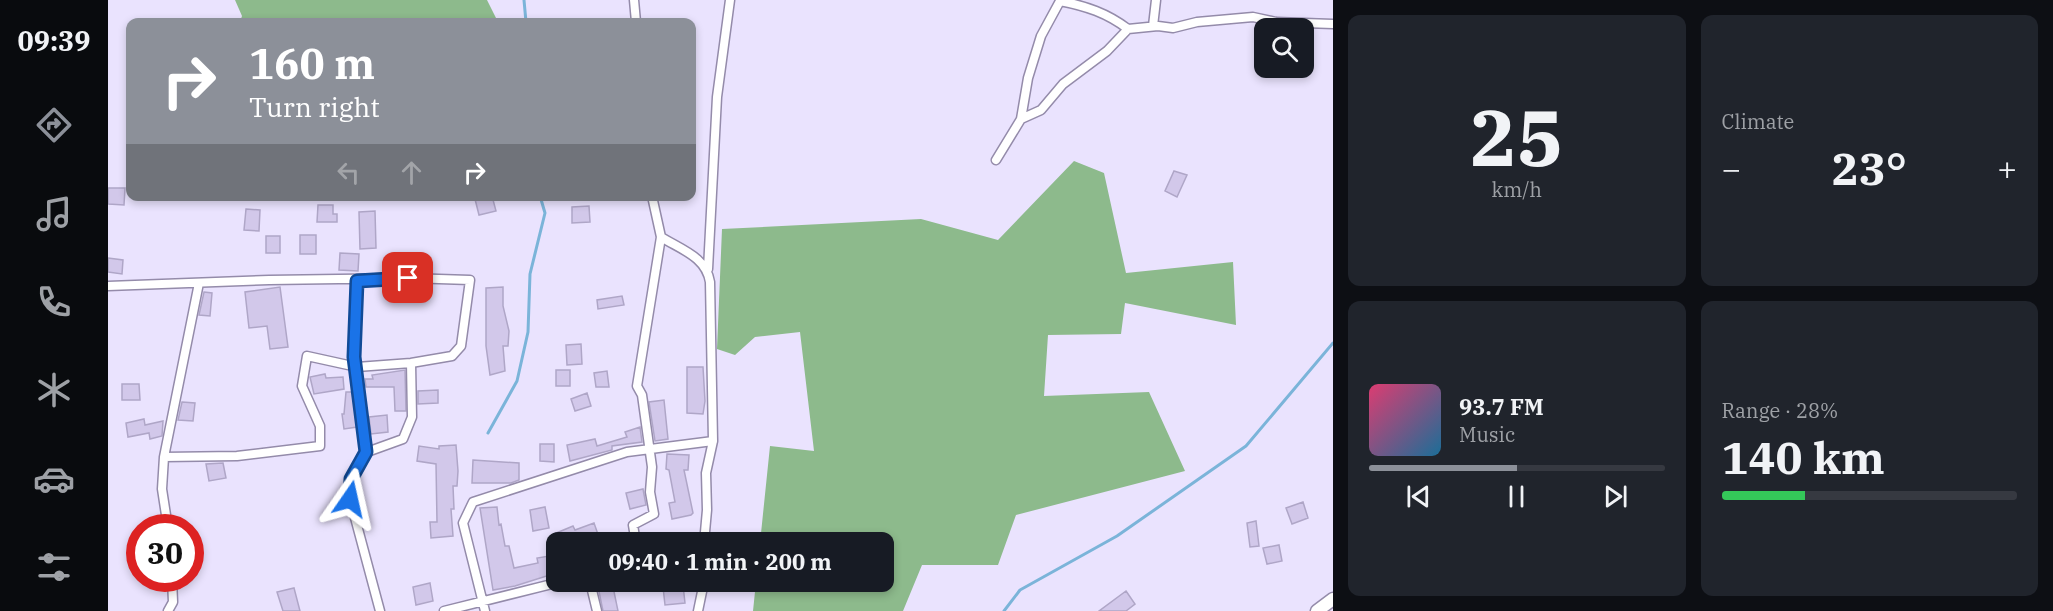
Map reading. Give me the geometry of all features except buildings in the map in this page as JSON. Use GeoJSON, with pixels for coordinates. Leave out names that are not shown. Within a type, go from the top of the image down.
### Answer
{"type":"FeatureCollection","features":[{"type":"Feature","properties":{"kind":"main road"},"geometry":{"type":"LineString","coordinates":[[1317,611],[1333,599]]}},
{"type":"Feature","properties":{"kind":"street"},"geometry":{"type":"LineString","coordinates":[[634,0],[636,18]]}},
{"type":"Feature","properties":{"kind":"street"},"geometry":{"type":"LineString","coordinates":[[705,532],[706,474],[713,441],[708,270],[717,97],[730,0]]}},
{"type":"Feature","properties":{"kind":"street"},"geometry":{"type":"LineString","coordinates":[[1153,26],[1156,0]]}},
{"type":"Feature","properties":{"kind":"street"},"geometry":{"type":"LineString","coordinates":[[996,160],[1021,119],[1028,78],[1041,36],[1060,1],[1089,7],[1112,16],[1128,29]]}},
{"type":"Feature","properties":{"kind":"street"},"geometry":{"type":"LineString","coordinates":[[1021,119],[1041,110],[1063,84],[1107,51],[1128,29],[1153,26],[1173,28],[1197,22],[1253,17],[1276,22],[1333,24]]}},
{"type":"Feature","properties":{"kind":"street"},"geometry":{"type":"LineString","coordinates":[[634,532],[633,525],[654,514],[650,492],[652,467],[642,395],[637,386],[661,237],[653,201]]}},
{"type":"Feature","properties":{"kind":"street"},"geometry":{"type":"LineString","coordinates":[[661,237],[703,262],[708,270]]}},
{"type":"Feature","properties":{"kind":"street"},"geometry":{"type":"LineString","coordinates":[[108,286],[408,278],[470,280],[461,346],[452,356],[411,363],[357,367],[307,356],[302,386],[320,426],[321,446],[237,456],[164,458]]}},
{"type":"Feature","properties":{"kind":"street"},"geometry":{"type":"LineString","coordinates":[[357,281],[354,357],[366,452],[351,479],[350,499],[380,611]]}},
{"type":"Feature","properties":{"kind":"street"},"geometry":{"type":"LineString","coordinates":[[166,514],[162,489],[164,458],[200,283]]}},
{"type":"Feature","properties":{"kind":"street"},"geometry":{"type":"LineString","coordinates":[[366,452],[403,439],[412,417],[411,363]]}},
{"type":"Feature","properties":{"kind":"street"},"geometry":{"type":"LineString","coordinates":[[485,611],[463,524],[473,502],[627,453],[713,441]]}},
{"type":"Feature","properties":{"kind":"street"},"geometry":{"type":"LineString","coordinates":[[444,611],[546,585]]}},
{"type":"Feature","properties":{"kind":"street"},"geometry":{"type":"LineString","coordinates":[[168,611],[173,602],[173,592]]}},
{"type":"Feature","properties":{"kind":"street"},"geometry":{"type":"LineString","coordinates":[[592,592],[597,611]]}},
{"type":"Feature","properties":{"kind":"street"},"geometry":{"type":"LineString","coordinates":[[698,611],[702,592]]}},
{"type":"Feature","properties":{"kind":"green space"},"geometry":{"type":"Polygon","coordinates":[[[235,0],[487,0],[496,18],[241,18],[235,0]]]}},
{"type":"Feature","properties":{"kind":"green space"},"geometry":{"type":"Polygon","coordinates":[[[1074,161],[1104,173],[1126,273],[1233,262],[1236,325],[1125,303],[1121,334],[1048,335],[1044,396],[1149,392],[1185,471],[1016,515],[998,565],[922,565],[903,611],[753,611],[755,592],[894,592],[894,532],[761,532],[770,446],[814,451],[800,332],[755,337],[735,355],[717,349],[722,229],[921,219],[998,240],[1074,161]]]}},
{"type":"Feature","properties":{"kind":"waterway"},"geometry":{"type":"LineString","coordinates":[[524,0],[526,18]]}},
{"type":"Feature","properties":{"kind":"waterway"},"geometry":{"type":"LineString","coordinates":[[488,433],[517,381],[528,332],[530,274],[545,213],[541,201]]}},
{"type":"Feature","properties":{"kind":"waterway"},"geometry":{"type":"LineString","coordinates":[[1004,611],[1020,590],[1117,536],[1246,446],[1333,343]]}},
{"type":"Feature","properties":{"kind":"route"},"geometry":{"type":"LineString","coordinates":[[350,499],[351,479],[366,452],[354,357],[357,281],[408,278]]}}]}
